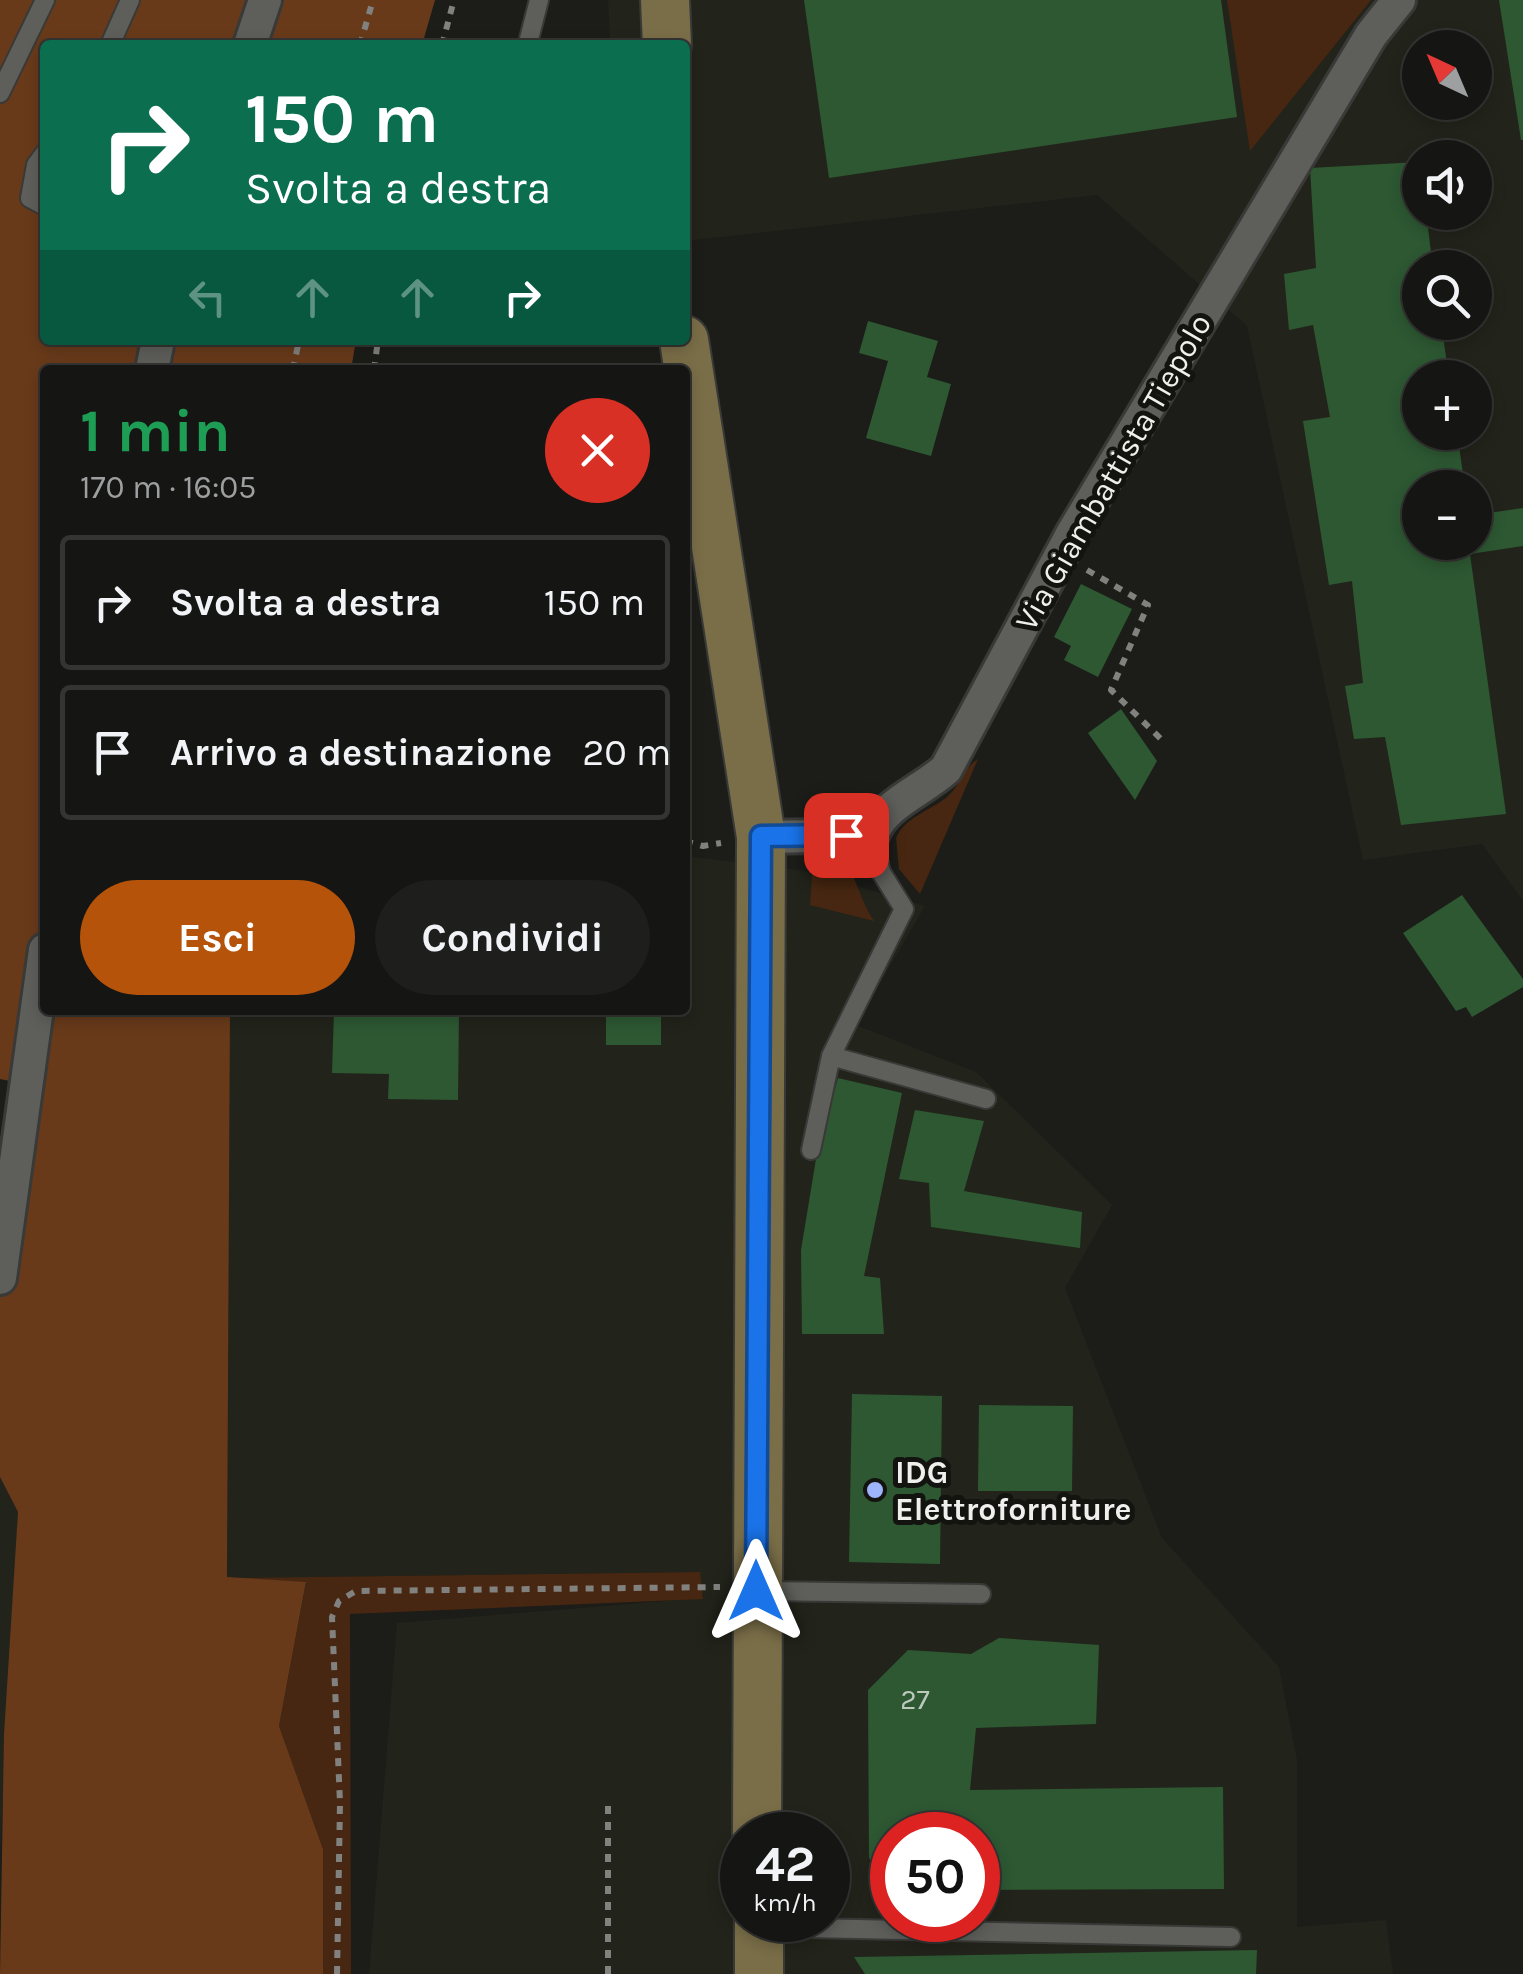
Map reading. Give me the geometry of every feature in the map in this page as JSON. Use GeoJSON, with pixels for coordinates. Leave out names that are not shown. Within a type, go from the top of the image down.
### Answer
{"type":"FeatureCollection","features":[{"type":"Feature","properties":{"kind":"main road"},"geometry":{"type":"LineString","coordinates":[[665,0],[667,40]]}},
{"type":"Feature","properties":{"kind":"main road"},"geometry":{"type":"LineString","coordinates":[[690,379],[761,836],[757,1812]]}},
{"type":"Feature","properties":{"kind":"main road"},"geometry":{"type":"LineString","coordinates":[[759,1942],[759,1974]]}},
{"type":"Feature","properties":{"kind":"street"},"geometry":{"type":"LineString","coordinates":[[252,40],[265,0]]}},
{"type":"Feature","properties":{"kind":"street","name":"Via Giambattista Tiepolo"},"geometry":{"type":"LineString","coordinates":[[872,835],[882,815],[946,769],[1060,555],[1311,132],[1371,35],[1399,0]]}},
{"type":"Feature","properties":{"kind":"street"},"geometry":{"type":"LineString","coordinates":[[761,836],[872,835]]}},
{"type":"Feature","properties":{"kind":"street"},"geometry":{"type":"LineString","coordinates":[[0,1278],[40,986]]}},
{"type":"Feature","properties":{"kind":"lane"},"geometry":{"type":"LineString","coordinates":[[0,93],[45,0]]}},
{"type":"Feature","properties":{"kind":"lane"},"geometry":{"type":"LineString","coordinates":[[112,40],[130,0]]}},
{"type":"Feature","properties":{"kind":"lane"},"geometry":{"type":"LineString","coordinates":[[528,39],[539,0]]}},
{"type":"Feature","properties":{"kind":"lane"},"geometry":{"type":"LineString","coordinates":[[40,160],[30,198],[40,203]]}},
{"type":"Feature","properties":{"kind":"lane"},"geometry":{"type":"LineString","coordinates":[[811,1150],[832,1056],[904,909],[881,872],[872,835]]}},
{"type":"Feature","properties":{"kind":"lane"},"geometry":{"type":"LineString","coordinates":[[832,1056],[986,1099]]}},
{"type":"Feature","properties":{"kind":"lane"},"geometry":{"type":"LineString","coordinates":[[756,1591],[981,1594]]}},
{"type":"Feature","properties":{"kind":"lane"},"geometry":{"type":"LineString","coordinates":[[850,1927],[1230,1937]]}},
{"type":"Feature","properties":{"kind":"path"},"geometry":{"type":"LineString","coordinates":[[361,40],[372,0]]}},
{"type":"Feature","properties":{"kind":"path"},"geometry":{"type":"LineString","coordinates":[[443,40],[454,0]]}},
{"type":"Feature","properties":{"kind":"path"},"geometry":{"type":"LineString","coordinates":[[1060,555],[1148,605],[1111,690],[1164,742]]}},
{"type":"Feature","properties":{"kind":"path"},"geometry":{"type":"LineString","coordinates":[[337,1974],[340,1803],[332,1617],[339,1601],[356,1592],[375,1591],[698,1585],[756,1591]]}},
{"type":"Feature","properties":{"kind":"path"},"geometry":{"type":"LineString","coordinates":[[608,1804],[608,1974]]}},
{"type":"Feature","properties":{"kind":"shaded area"},"geometry":{"type":"Polygon","coordinates":[[[0,0],[435,0],[423,40],[40,40],[40,345],[355,345],[352,365],[40,365],[40,1015],[230,1015],[227,1577],[306,1582],[279,1726],[323,1849],[323,1974],[0,1974],[4,1735],[18,1512],[0,1477],[0,1142],[10,1081],[0,1079],[0,0]]]}},
{"type":"Feature","properties":{"kind":"shaded area"},"geometry":{"type":"Polygon","coordinates":[[[608,0],[1523,0],[1523,901],[1482,844],[1363,860],[1247,326],[1097,195],[690,240],[690,40],[610,40],[608,0]]]}},
{"type":"Feature","properties":{"kind":"shaded area"},"geometry":{"type":"Polygon","coordinates":[[[1227,0],[1371,0],[1250,151],[1227,0]]]}},
{"type":"Feature","properties":{"kind":"shaded area"},"geometry":{"type":"Polygon","coordinates":[[[978,759],[920,894],[899,869],[896,838],[912,819],[947,797],[978,759]]]}},
{"type":"Feature","properties":{"kind":"shaded area"},"geometry":{"type":"Polygon","coordinates":[[[814,850],[837,851],[874,921],[810,905],[814,850]]]}},
{"type":"Feature","properties":{"kind":"shaded area"},"geometry":{"type":"Polygon","coordinates":[[[690,857],[800,870],[925,906],[856,1025],[976,1072],[1112,1205],[1065,1288],[1162,1538],[1279,1667],[1297,1760],[1297,1927],[1386,1920],[1393,1974],[369,1974],[397,1623],[703,1598],[699,1572],[227,1578],[230,1015],[690,1015],[690,857]]]}},
{"type":"Feature","properties":{"kind":"shaded area"},"geometry":{"type":"Polygon","coordinates":[[[0,1477],[18,1512],[0,1857],[0,1477]]]}},
{"type":"Feature","properties":{"kind":"shaded area"},"geometry":{"type":"Polygon","coordinates":[[[700,1572],[703,1599],[350,1614],[351,1974],[323,1974],[323,1849],[279,1726],[306,1583],[227,1578],[700,1572]]]}},
{"type":"Feature","properties":{"kind":"building"},"geometry":{"type":"Polygon","coordinates":[[[804,0],[1221,0],[1237,117],[829,178],[804,0]]]}},
{"type":"Feature","properties":{"kind":"building"},"geometry":{"type":"Polygon","coordinates":[[[1499,0],[1523,0],[1523,140],[1521,140],[1499,0]]]}},
{"type":"Feature","properties":{"kind":"building"},"geometry":{"type":"Polygon","coordinates":[[[1402,163],[1402,230],[1428,230],[1431,250],[1402,250],[1402,340],[1444,340],[1446,360],[1402,360],[1402,450],[1460,450],[1462,470],[1402,470],[1402,560],[1471,560],[1506,814],[1401,825],[1385,737],[1354,739],[1345,686],[1363,683],[1352,581],[1329,585],[1303,421],[1330,417],[1313,325],[1289,330],[1284,274],[1316,268],[1310,168],[1402,163]]]}},
{"type":"Feature","properties":{"kind":"building"},"geometry":{"type":"Polygon","coordinates":[[[868,321],[938,341],[927,377],[951,384],[931,456],[866,438],[888,361],[859,353],[868,321]]]}},
{"type":"Feature","properties":{"kind":"building"},"geometry":{"type":"Polygon","coordinates":[[[1523,508],[1523,546],[1492,551],[1492,513],[1523,508]]]}},
{"type":"Feature","properties":{"kind":"building"},"geometry":{"type":"Polygon","coordinates":[[[1081,584],[1132,609],[1098,677],[1064,660],[1071,646],[1054,637],[1081,584]]]}},
{"type":"Feature","properties":{"kind":"building"},"geometry":{"type":"Polygon","coordinates":[[[1121,709],[1157,761],[1135,800],[1088,733],[1121,709]]]}},
{"type":"Feature","properties":{"kind":"building"},"geometry":{"type":"Polygon","coordinates":[[[1462,895],[1523,979],[1523,987],[1472,1017],[1466,1007],[1456,1011],[1403,933],[1462,895]]]}},
{"type":"Feature","properties":{"kind":"building"},"geometry":{"type":"Polygon","coordinates":[[[334,1015],[459,1015],[458,1100],[388,1099],[389,1074],[332,1073],[334,1015]]]}},
{"type":"Feature","properties":{"kind":"building"},"geometry":{"type":"Polygon","coordinates":[[[606,1015],[661,1015],[661,1045],[606,1045],[606,1015]]]}},
{"type":"Feature","properties":{"kind":"building"},"geometry":{"type":"Polygon","coordinates":[[[838,1078],[902,1093],[864,1276],[880,1278],[884,1334],[802,1334],[801,1250],[816,1159],[838,1078]]]}},
{"type":"Feature","properties":{"kind":"building"},"geometry":{"type":"Polygon","coordinates":[[[915,1110],[984,1121],[964,1191],[1082,1212],[1080,1248],[931,1227],[929,1183],[899,1179],[915,1110]]]}},
{"type":"Feature","properties":{"kind":"building"},"geometry":{"type":"Polygon","coordinates":[[[852,1394],[942,1396],[940,1564],[849,1562],[852,1394]]]}},
{"type":"Feature","properties":{"kind":"building"},"geometry":{"type":"Polygon","coordinates":[[[979,1405],[1073,1406],[1072,1491],[978,1491],[979,1405]]]}},
{"type":"Feature","properties":{"kind":"building"},"geometry":{"type":"Polygon","coordinates":[[[999,1638],[1099,1645],[1096,1724],[976,1728],[970,1790],[1223,1787],[1224,1889],[1000,1890],[1000,1812],[870,1812],[870,1859],[868,1690],[908,1650],[971,1654],[999,1638]]]}},
{"type":"Feature","properties":{"kind":"building"},"geometry":{"type":"Polygon","coordinates":[[[1257,1950],[1256,1974],[865,1974],[854,1957],[1257,1950]]]}},
{"type":"Feature","properties":{"kind":"place","name":"IDG Elettroforniture"},"geometry":{"type":"Point","coordinates":[875,1490]}},
{"type":"Feature","properties":{"kind":"route"},"geometry":{"type":"LineString","coordinates":[[756,1591],[761,836],[846,835]]}}]}
